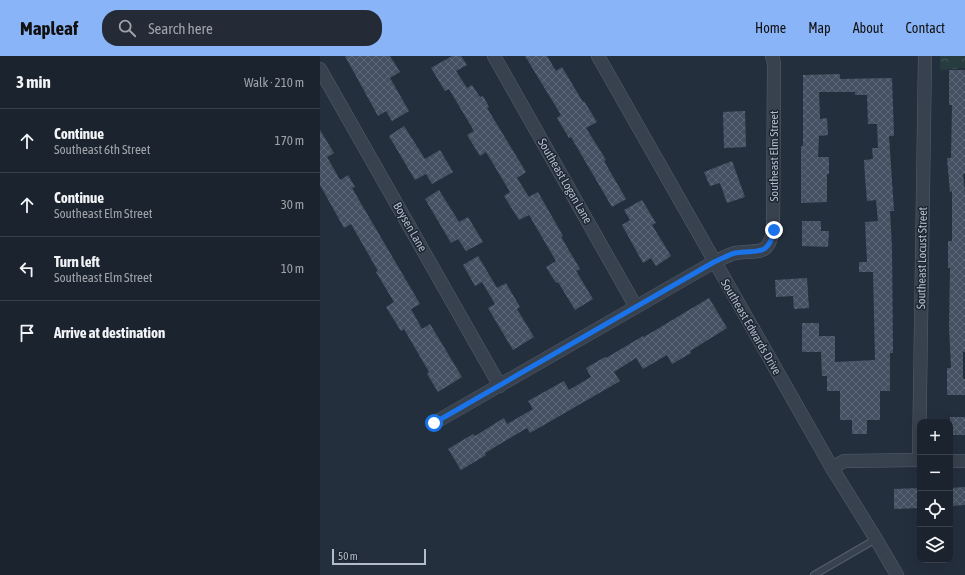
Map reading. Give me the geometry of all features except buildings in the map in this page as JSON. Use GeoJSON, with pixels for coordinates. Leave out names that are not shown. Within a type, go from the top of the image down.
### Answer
{"type":"FeatureCollection","features":[{"type":"Feature","properties":{"kind":"street","name":"Southeast Logan Lane"},"geometry":{"type":"LineString","coordinates":[[494,56],[636,307]]}},
{"type":"Feature","properties":{"kind":"street","name":"Southeast Edwards Drive"},"geometry":{"type":"LineString","coordinates":[[598,56],[832,468],[897,575]]}},
{"type":"Feature","properties":{"kind":"street","name":"Southeast Elm Street"},"geometry":{"type":"LineString","coordinates":[[714,262],[733,254],[760,251],[766,248],[771,242],[774,230],[774,63],[772,56]]}},
{"type":"Feature","properties":{"kind":"street","name":"Southeast Locust Street"},"geometry":{"type":"LineString","coordinates":[[920,455],[925,56]]}},
{"type":"Feature","properties":{"kind":"street","name":"Boysen Lane"},"geometry":{"type":"LineString","coordinates":[[320,69],[500,386]]}},
{"type":"Feature","properties":{"kind":"street"},"geometry":{"type":"LineString","coordinates":[[434,423],[714,262]]}},
{"type":"Feature","properties":{"kind":"street"},"geometry":{"type":"LineString","coordinates":[[832,468],[844,461],[917,460]]}},
{"type":"Feature","properties":{"kind":"street"},"geometry":{"type":"LineString","coordinates":[[953,461],[965,461]]}},
{"type":"Feature","properties":{"kind":"lane"},"geometry":{"type":"LineString","coordinates":[[814,575],[876,539]]}},
{"type":"Feature","properties":{"kind":"green space"},"geometry":{"type":"Polygon","coordinates":[[[940,56],[965,56],[965,68],[940,70],[940,56]]]}},
{"type":"Feature","properties":{"kind":"route"},"geometry":{"type":"LineString","coordinates":[[434,423],[714,262],[728,255],[760,251],[766,248],[771,242],[774,230]]}}]}
